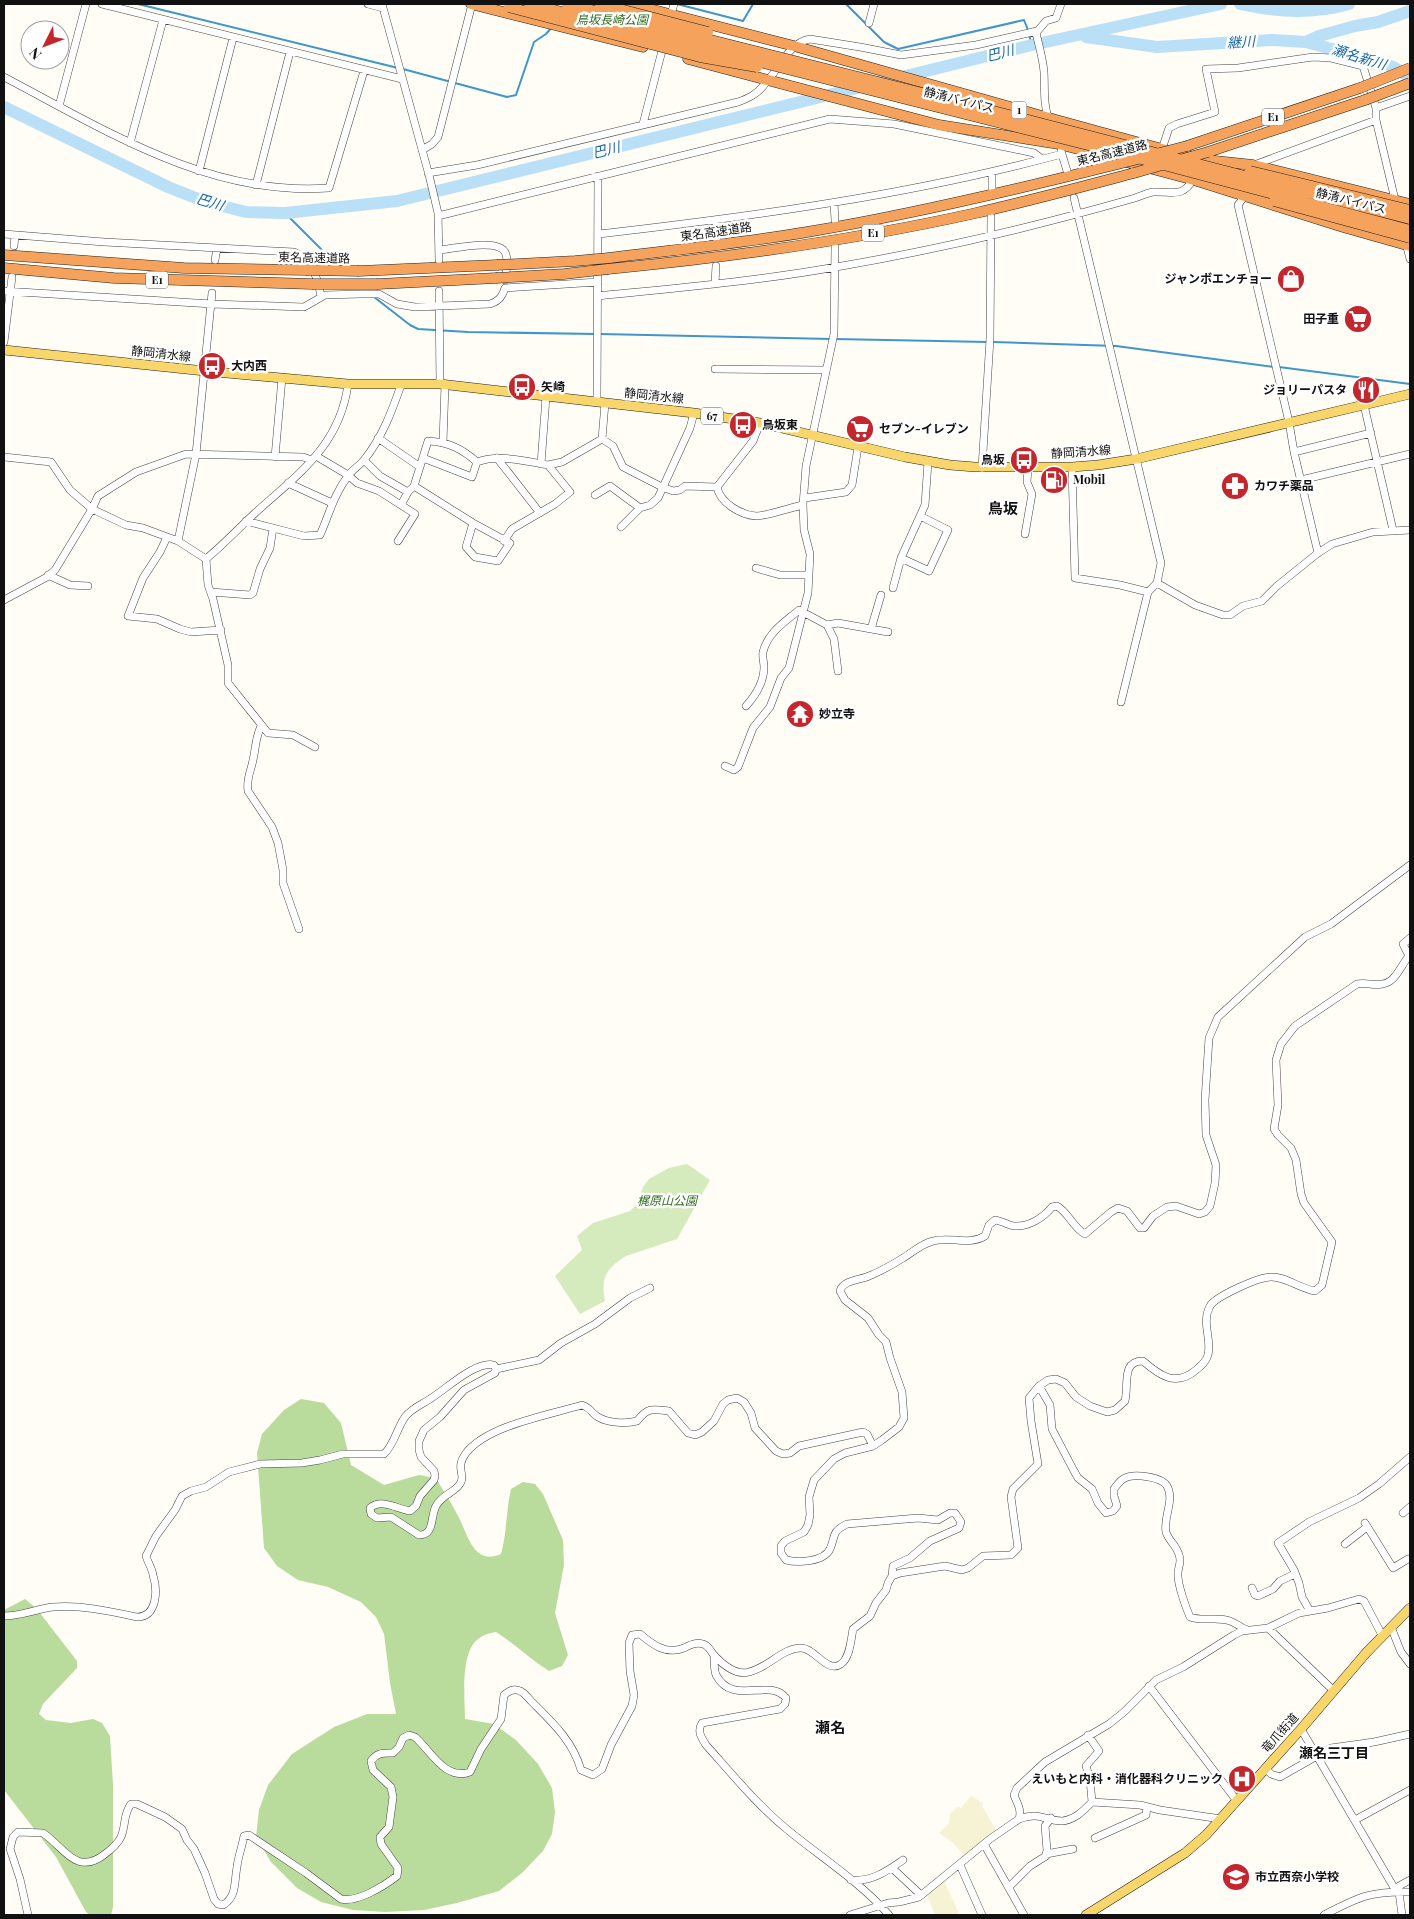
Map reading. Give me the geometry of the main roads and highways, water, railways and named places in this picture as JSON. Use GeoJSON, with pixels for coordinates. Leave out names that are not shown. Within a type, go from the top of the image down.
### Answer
{"type":"FeatureCollection","features":[{"type":"Feature","properties":{"kind":"highway"},"geometry":{"type":"LineString","coordinates":[[472,4],[939,125],[1060,149],[1194,180],[1244,197],[1409,243]]}},
{"type":"Feature","properties":{"kind":"highway"},"geometry":{"type":"LineString","coordinates":[[496,4],[700,57],[812,75]]}},
{"type":"Feature","properties":{"kind":"highway","name":"静清バイパス"},"geometry":{"type":"LineString","coordinates":[[530,4],[812,75],[1410,219]]}},
{"type":"Feature","properties":{"kind":"highway","name":"静清バイパス"},"geometry":{"type":"LineString","coordinates":[[567,4],[822,68],[1148,156],[1410,230]]}},
{"type":"Feature","properties":{"kind":"highway"},"geometry":{"type":"LineString","coordinates":[[600,4],[763,48],[822,68]]}},
{"type":"Feature","properties":{"kind":"highway","name":"1"},"geometry":{"type":"LineString","coordinates":[[630,4],[673,9],[794,46],[1162,149],[1253,165],[1410,204]]}},
{"type":"Feature","properties":{"kind":"highway","name":"東名高速道路"},"geometry":{"type":"LineString","coordinates":[[4,255],[174,268],[359,271],[575,261],[706,247],[845,225],[972,200],[1110,166],[1187,146],[1360,88],[1410,68]]}},
{"type":"Feature","properties":{"kind":"highway","name":"東名高速道路"},"geometry":{"type":"LineString","coordinates":[[4,268],[114,278],[312,284],[379,289],[496,278],[564,274],[708,259],[905,228],[976,213],[1207,156],[1410,83]]}},
{"type":"Feature","properties":{"kind":"highway"},"geometry":{"type":"LineString","coordinates":[[1148,156],[1254,196],[1409,243]]}},
{"type":"Feature","properties":{"kind":"highway","name":"1"},"geometry":{"type":"LineString","coordinates":[[1148,156],[1217,163],[1410,210]]}},
{"type":"Feature","properties":{"kind":"main road","name":"静岡清水線"},"geometry":{"type":"LineString","coordinates":[[4,350],[348,384],[442,384],[694,413],[760,423],[928,462],[982,468],[1098,466],[1136,459],[1410,394]]}},
{"type":"Feature","properties":{"kind":"main road","name":"竜爪街道"},"geometry":{"type":"LineString","coordinates":[[1086,1915],[1185,1853],[1238,1801],[1382,1635],[1410,1608]]}},
{"type":"Feature","properties":{"kind":"waterway"},"geometry":{"type":"LineString","coordinates":[[138,4],[398,68]]}},
{"type":"Feature","properties":{"kind":"waterway"},"geometry":{"type":"LineString","coordinates":[[677,4],[743,21],[753,4]]}},
{"type":"Feature","properties":{"kind":"waterway"},"geometry":{"type":"LineString","coordinates":[[846,4],[884,42],[898,49],[1024,20],[1028,30]]}},
{"type":"Feature","properties":{"kind":"waterway","name":"巴川"},"geometry":{"type":"LineString","coordinates":[[4,107],[168,187],[206,202],[246,212],[285,213],[397,201],[1032,45],[1221,4]]}},
{"type":"Feature","properties":{"kind":"waterway"},"geometry":{"type":"LineString","coordinates":[[1240,4],[1267,9],[1295,11],[1308,11],[1349,4]]}},
{"type":"Feature","properties":{"kind":"waterway","name":"継川"},"geometry":{"type":"LineString","coordinates":[[1086,37],[1157,47],[1272,40],[1306,42],[1319,36],[1378,22],[1410,11]]}},
{"type":"Feature","properties":{"kind":"waterway"},"geometry":{"type":"LineString","coordinates":[[403,69],[507,97],[516,95],[534,42],[551,28]]}},
{"type":"Feature","properties":{"kind":"waterway"},"geometry":{"type":"LineString","coordinates":[[1029,35],[1032,45]]}},
{"type":"Feature","properties":{"kind":"waterway","name":"瀬名新川"},"geometry":{"type":"LineString","coordinates":[[1306,42],[1383,63],[1410,77]]}},
{"type":"Feature","properties":{"kind":"waterway"},"geometry":{"type":"LineString","coordinates":[[285,213],[338,266]]}},
{"type":"Feature","properties":{"kind":"waterway"},"geometry":{"type":"LineString","coordinates":[[374,297],[418,329],[468,332],[596,334]]}},
{"type":"Feature","properties":{"kind":"waterway"},"geometry":{"type":"LineString","coordinates":[[600,334],[831,339]]}},
{"type":"Feature","properties":{"kind":"waterway"},"geometry":{"type":"LineString","coordinates":[[835,339],[988,342]]}},
{"type":"Feature","properties":{"kind":"waterway"},"geometry":{"type":"LineString","coordinates":[[993,342],[1116,346],[1274,367]]}},
{"type":"Feature","properties":{"kind":"waterway"},"geometry":{"type":"LineString","coordinates":[[1279,367],[1410,384]]}},
{"type":"Feature","properties":{"kind":"place","name":"ジャンボエンチョー"},"geometry":{"type":"Point","coordinates":[1291,279]}},
{"type":"Feature","properties":{"kind":"place","name":"田子重"},"geometry":{"type":"Point","coordinates":[1358,319]}},
{"type":"Feature","properties":{"kind":"place","name":"大内西"},"geometry":{"type":"Point","coordinates":[212,366]}},
{"type":"Feature","properties":{"kind":"place","name":"矢崎"},"geometry":{"type":"Point","coordinates":[522,387]}},
{"type":"Feature","properties":{"kind":"place","name":"ジョリーパスタ"},"geometry":{"type":"Point","coordinates":[1366,390]}},
{"type":"Feature","properties":{"kind":"place","name":"鳥坂東"},"geometry":{"type":"Point","coordinates":[743,425]}},
{"type":"Feature","properties":{"kind":"place","name":"セブン-イレブン"},"geometry":{"type":"Point","coordinates":[860,429]}},
{"type":"Feature","properties":{"kind":"place","name":"鳥坂"},"geometry":{"type":"Point","coordinates":[1024,460]}},
{"type":"Feature","properties":{"kind":"place","name":"Mobil"},"geometry":{"type":"Point","coordinates":[1054,480]}},
{"type":"Feature","properties":{"kind":"place","name":"カワチ薬品"},"geometry":{"type":"Point","coordinates":[1235,486]}},
{"type":"Feature","properties":{"kind":"place","name":"妙立寺"},"geometry":{"type":"Point","coordinates":[800,714]}},
{"type":"Feature","properties":{"kind":"place","name":"えいもと内科・消化器科クリニック"},"geometry":{"type":"Point","coordinates":[1242,1779]}},
{"type":"Feature","properties":{"kind":"place","name":"市立西奈小学校"},"geometry":{"type":"Point","coordinates":[1236,1877]}},
{"type":"Feature","properties":{"kind":"district","name":"鳥坂"},"geometry":{"type":"Point","coordinates":[1003,509]}},
{"type":"Feature","properties":{"kind":"district","name":"瀬名"},"geometry":{"type":"Point","coordinates":[830,1728]}},
{"type":"Feature","properties":{"kind":"district","name":"瀬名三丁目"},"geometry":{"type":"Point","coordinates":[1334,1753]}},
{"type":"Feature","properties":{"kind":"park label","name":"鳥坂長崎公園"},"geometry":{"type":"Point","coordinates":[612,20]}},
{"type":"Feature","properties":{"kind":"park label","name":"梶原山公園"},"geometry":{"type":"Point","coordinates":[667,1201]}}]}
